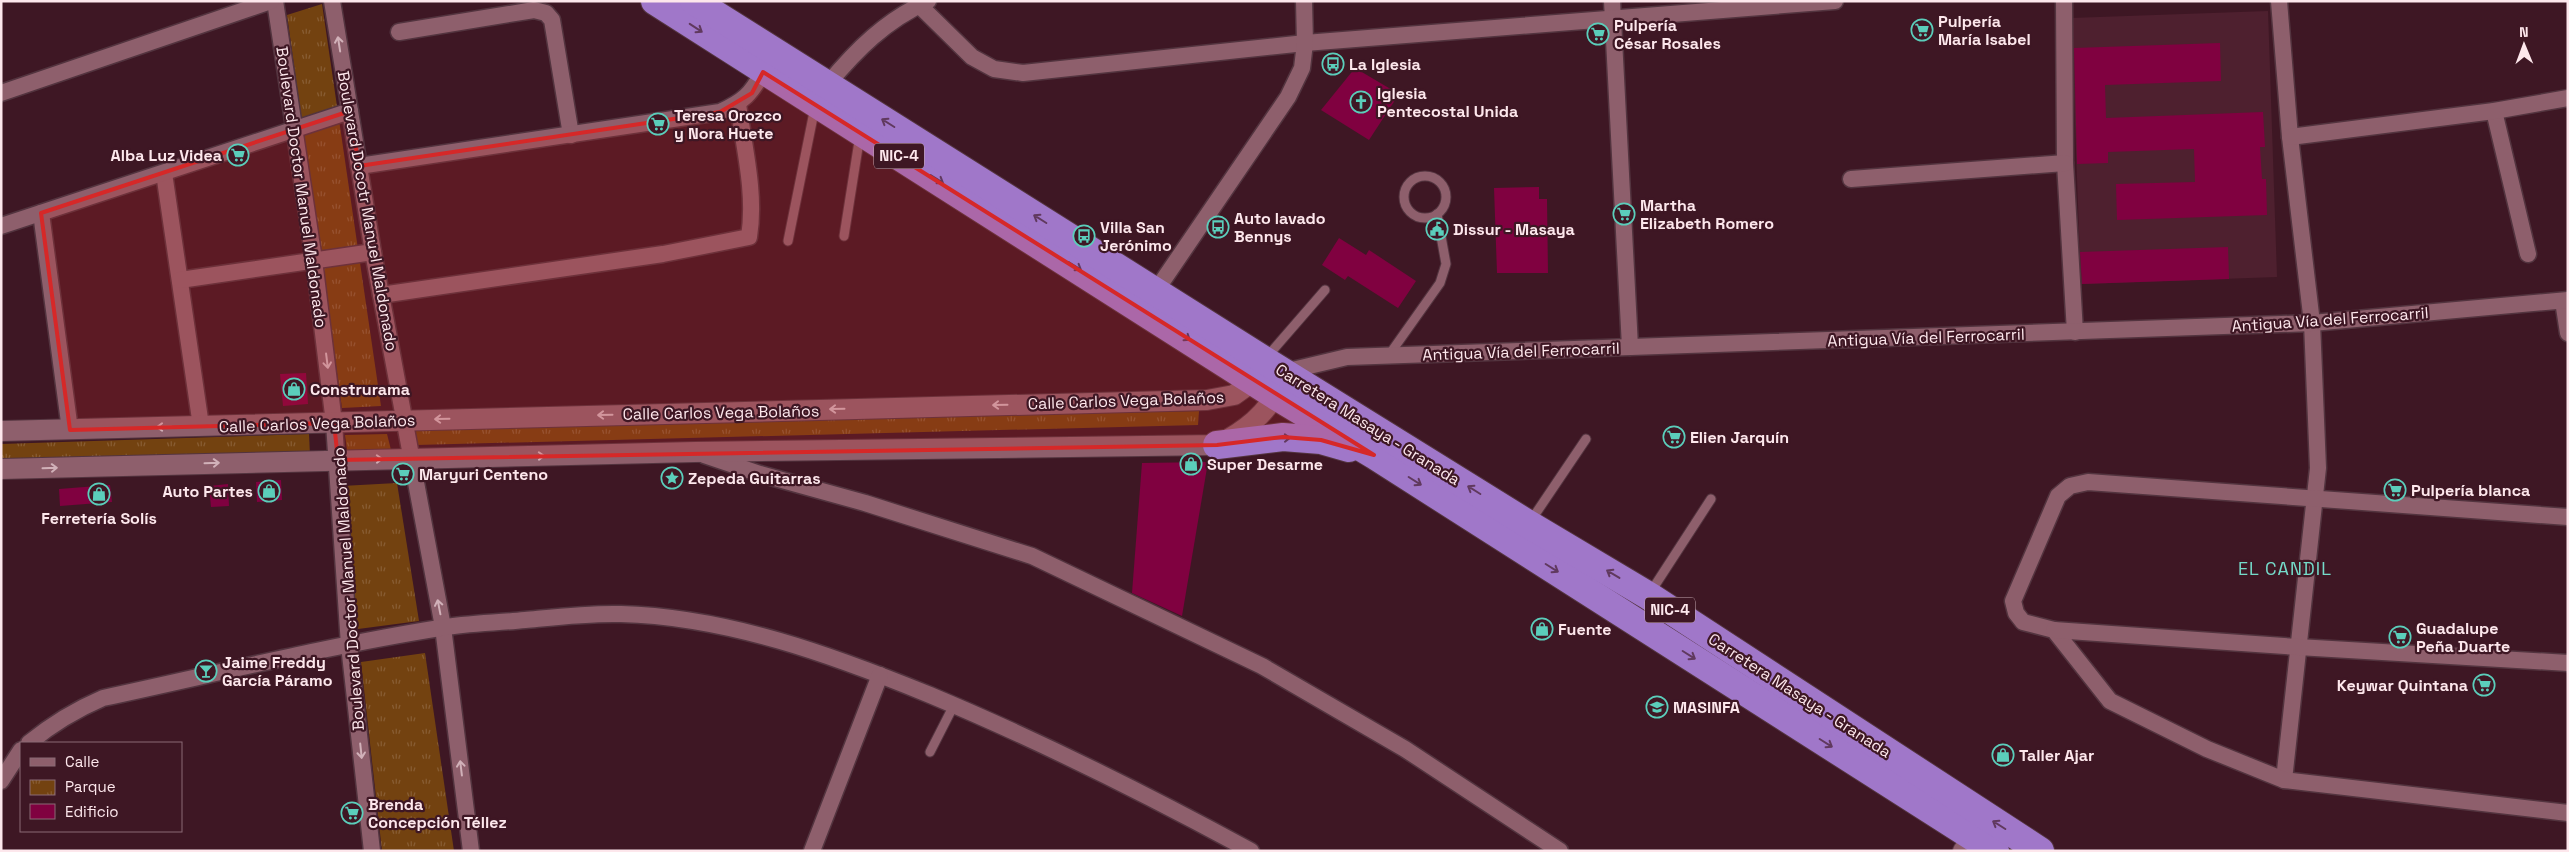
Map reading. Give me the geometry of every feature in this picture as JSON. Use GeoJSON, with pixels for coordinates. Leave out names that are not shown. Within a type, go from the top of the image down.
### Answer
{"type":"FeatureCollection","features":[{"type":"Feature","properties":{"kind":"highway","name":"Carretera Masaya - Granada"},"geometry":{"type":"LineString","coordinates":[[655,1],[763,72],[821,95],[860,132],[1149,300]]}},
{"type":"Feature","properties":{"kind":"highway","name":"Carretera Masaya - Granada"},"geometry":{"type":"LineString","coordinates":[[694,1],[821,95],[1269,377],[1528,524],[1648,596],[2040,851]]}},
{"type":"Feature","properties":{"kind":"highway","name":"Carretera Masaya - Granada"},"geometry":{"type":"LineString","coordinates":[[1269,377],[1374,454],[1968,843],[1995,851]]}},
{"type":"Feature","properties":{"kind":"highway"},"geometry":{"type":"LineString","coordinates":[[1217,445],[1283,437],[1321,440],[1374,454]]}},
{"type":"Feature","properties":{"kind":"street"},"geometry":{"type":"LineString","coordinates":[[1,93],[271,1]]}},
{"type":"Feature","properties":{"kind":"street","name":"Boulevard Doctor Manuel Maldonado"},"geometry":{"type":"LineString","coordinates":[[276,1],[314,260],[334,423],[349,645],[372,851]]}},
{"type":"Feature","properties":{"kind":"street","name":"Boulevard Docotr Manuel Maldonado"},"geometry":{"type":"LineString","coordinates":[[332,1],[373,252],[405,420]]}},
{"type":"Feature","properties":{"kind":"street"},"geometry":{"type":"LineString","coordinates":[[1149,300],[1288,97],[1302,68],[1305,44],[1304,1]]}},
{"type":"Feature","properties":{"kind":"street"},"geometry":{"type":"LineString","coordinates":[[1612,1],[1630,347]]}},
{"type":"Feature","properties":{"kind":"street"},"geometry":{"type":"LineString","coordinates":[[821,95],[857,49],[880,30],[924,3],[972,57],[994,69],[1023,73],[1305,44],[1614,20],[1717,6],[1835,1]]}},
{"type":"Feature","properties":{"kind":"street"},"geometry":{"type":"LineString","coordinates":[[2064,1],[2065,163],[2075,332]]}},
{"type":"Feature","properties":{"kind":"street"},"geometry":{"type":"LineString","coordinates":[[2278,1],[2290,137],[2312,323],[2318,468],[2284,780]]}},
{"type":"Feature","properties":{"kind":"street"},"geometry":{"type":"LineString","coordinates":[[400,32],[534,10],[546,13],[552,20],[571,135]]}},
{"type":"Feature","properties":{"kind":"street"},"geometry":{"type":"LineString","coordinates":[[359,166],[720,112],[738,104],[752,93],[763,72]]}},
{"type":"Feature","properties":{"kind":"street"},"geometry":{"type":"LineString","coordinates":[[2290,137],[2494,111],[2568,98]]}},
{"type":"Feature","properties":{"kind":"street"},"geometry":{"type":"LineString","coordinates":[[381,295],[662,254],[749,237],[751,222],[750,194],[738,104]]}},
{"type":"Feature","properties":{"kind":"street"},"geometry":{"type":"LineString","coordinates":[[1,226],[350,111]]}},
{"type":"Feature","properties":{"kind":"street"},"geometry":{"type":"LineString","coordinates":[[2494,111],[2528,254]]}},
{"type":"Feature","properties":{"kind":"street"},"geometry":{"type":"LineString","coordinates":[[1851,179],[2065,163]]}},
{"type":"Feature","properties":{"kind":"street"},"geometry":{"type":"LineString","coordinates":[[164,173],[201,426]]}},
{"type":"Feature","properties":{"kind":"street"},"geometry":{"type":"LineString","coordinates":[[41,213],[70,430]]}},
{"type":"Feature","properties":{"kind":"street"},"geometry":{"type":"LineString","coordinates":[[180,280],[373,252]]}},
{"type":"Feature","properties":{"kind":"street"},"geometry":{"type":"LineString","coordinates":[[2565,300],[2568,333]]}},
{"type":"Feature","properties":{"kind":"street","name":"Antigua Vía del Ferrocarril"},"geometry":{"type":"LineString","coordinates":[[1269,377],[1347,357],[2312,323],[2565,300]]}},
{"type":"Feature","properties":{"kind":"street"},"geometry":{"type":"LineString","coordinates":[[1,469],[695,452],[1217,445],[1243,432],[1269,377]]}},
{"type":"Feature","properties":{"kind":"street","name":"Calle Carlos Vega Bolaños"},"geometry":{"type":"LineString","coordinates":[[1,432],[1207,400],[1234,395],[1269,377]]}},
{"type":"Feature","properties":{"kind":"street"},"geometry":{"type":"LineString","coordinates":[[405,420],[443,627],[471,851]]}},
{"type":"Feature","properties":{"kind":"street"},"geometry":{"type":"LineString","coordinates":[[695,452],[760,474],[865,503],[1032,556],[1262,666],[1405,749],[1560,851]]}},
{"type":"Feature","properties":{"kind":"street"},"geometry":{"type":"LineString","coordinates":[[2568,517],[2088,482],[2070,486],[2058,496],[2013,601],[2016,613],[2023,622],[2054,630],[2568,663]]}},
{"type":"Feature","properties":{"kind":"street"},"geometry":{"type":"LineString","coordinates":[[30,742],[50,725],[102,698],[349,645],[443,627],[581,615],[620,614],[659,617],[698,622],[800,647],[880,675],[954,705],[1149,795],[1251,851]]}},
{"type":"Feature","properties":{"kind":"street"},"geometry":{"type":"LineString","coordinates":[[2054,630],[2110,701],[2207,749],[2284,780],[2568,813]]}},
{"type":"Feature","properties":{"kind":"street"},"geometry":{"type":"LineString","coordinates":[[812,851],[880,675]]}},
{"type":"Feature","properties":{"kind":"street"},"geometry":{"type":"LineString","coordinates":[[1,781],[20,752]]}},
{"type":"Feature","properties":{"kind":"lane"},"geometry":{"type":"LineString","coordinates":[[788,241],[821,95]]}},
{"type":"Feature","properties":{"kind":"lane"},"geometry":{"type":"LineString","coordinates":[[844,236],[860,132]]}},
{"type":"Feature","properties":{"kind":"lane"},"geometry":{"type":"LineString","coordinates":[[1389,355],[1440,283],[1446,264],[1437,214],[1444,205],[1445,193],[1440,183],[1429,177],[1418,177],[1408,184],[1403,195],[1406,207],[1410,212],[1414,216],[1426,219],[1437,214]]}},
{"type":"Feature","properties":{"kind":"lane"},"geometry":{"type":"LineString","coordinates":[[1269,377],[1325,290]]}},
{"type":"Feature","properties":{"kind":"lane"},"geometry":{"type":"LineString","coordinates":[[1528,524],[1586,439]]}},
{"type":"Feature","properties":{"kind":"lane"},"geometry":{"type":"LineString","coordinates":[[1648,596],[1711,499]]}},
{"type":"Feature","properties":{"kind":"lane"},"geometry":{"type":"LineString","coordinates":[[930,752],[954,705]]}},
{"type":"Feature","properties":{"kind":"highlighted area"},"geometry":{"type":"Polygon","coordinates":[[[763,72],[1374,455],[1321,440],[1283,437],[1217,445],[338,460],[334,423],[70,430],[41,213],[350,111],[359,166],[720,112],[752,93],[763,72]]]}},
{"type":"Feature","properties":{"kind":"shaded area"},"geometry":{"type":"Polygon","coordinates":[[[2268,11],[2277,277],[2081,284],[2071,18],[2268,11]]]}},
{"type":"Feature","properties":{"kind":"green space"},"geometry":{"type":"Polygon","coordinates":[[[322,4],[381,406],[342,408],[287,15],[322,4]]]}},
{"type":"Feature","properties":{"kind":"green space"},"geometry":{"type":"Polygon","coordinates":[[[1199,411],[1198,425],[416,445],[416,427],[1199,411]]]}},
{"type":"Feature","properties":{"kind":"green space"},"geometry":{"type":"Polygon","coordinates":[[[309,434],[310,456],[1,465],[1,444],[309,434]]]}},
{"type":"Feature","properties":{"kind":"green space"},"geometry":{"type":"Polygon","coordinates":[[[387,434],[391,450],[347,450],[345,435],[387,434]]]}},
{"type":"Feature","properties":{"kind":"green space"},"geometry":{"type":"Polygon","coordinates":[[[397,483],[419,621],[358,629],[342,486],[397,483]]]}},
{"type":"Feature","properties":{"kind":"green space"},"geometry":{"type":"Polygon","coordinates":[[[425,653],[454,851],[382,851],[361,662],[425,653]]]}},
{"type":"Feature","properties":{"kind":"building"},"geometry":{"type":"Polygon","coordinates":[[[2220,43],[2221,81],[2105,85],[2106,118],[2263,112],[2265,147],[2260,147],[2262,179],[2266,179],[2267,215],[2117,220],[2116,184],[2195,182],[2194,149],[2108,152],[2108,163],[2077,164],[2074,48],[2220,43]]]}},
{"type":"Feature","properties":{"kind":"building","name":"Iglesia Pentecostal Unida"},"geometry":{"type":"Polygon","coordinates":[[[1355,68],[1399,94],[1369,140],[1321,110],[1355,68]]]}},
{"type":"Feature","properties":{"kind":"building"},"geometry":{"type":"Polygon","coordinates":[[[1539,187],[1539,199],[1547,199],[1548,273],[1497,273],[1494,188],[1539,187]]]}},
{"type":"Feature","properties":{"kind":"building"},"geometry":{"type":"Polygon","coordinates":[[[1339,238],[1366,255],[1369,250],[1416,281],[1398,308],[1348,276],[1345,280],[1322,265],[1339,238]]]}},
{"type":"Feature","properties":{"kind":"building"},"geometry":{"type":"Polygon","coordinates":[[[2228,247],[2229,279],[2082,284],[2080,252],[2228,247]]]}},
{"type":"Feature","properties":{"kind":"building","name":"Construrama"},"geometry":{"type":"Polygon","coordinates":[[[306,373],[308,404],[283,406],[280,374],[306,373]]]}},
{"type":"Feature","properties":{"kind":"building"},"geometry":{"type":"Polygon","coordinates":[[[1208,462],[1182,616],[1132,593],[1142,463],[1208,462]]]}},
{"type":"Feature","properties":{"kind":"building","name":"Auto Partes"},"geometry":{"type":"Polygon","coordinates":[[[281,480],[282,500],[257,502],[256,482],[281,480]]]}},
{"type":"Feature","properties":{"kind":"building"},"geometry":{"type":"Polygon","coordinates":[[[228,484],[229,506],[211,507],[209,486],[228,484]]]}},
{"type":"Feature","properties":{"kind":"building"},"geometry":{"type":"Polygon","coordinates":[[[110,485],[112,502],[60,506],[59,489],[110,485]]]}},
{"type":"Feature","properties":{"kind":"place","name":"Pulpería María Isabel"},"geometry":{"type":"Point","coordinates":[1922,30]}},
{"type":"Feature","properties":{"kind":"place","name":"Pulpería César Rosales"},"geometry":{"type":"Point","coordinates":[1598,34]}},
{"type":"Feature","properties":{"kind":"place","name":"La Iglesia"},"geometry":{"type":"Point","coordinates":[1333,64]}},
{"type":"Feature","properties":{"kind":"place","name":"Iglesia Pentecostal Unida"},"geometry":{"type":"Point","coordinates":[1361,102]}},
{"type":"Feature","properties":{"kind":"place","name":"Teresa Orozco y Nora Huete"},"geometry":{"type":"Point","coordinates":[658,124]}},
{"type":"Feature","properties":{"kind":"place","name":"Alba Luz Videa"},"geometry":{"type":"Point","coordinates":[238,155]}},
{"type":"Feature","properties":{"kind":"place","name":"Martha Elizabeth Romero"},"geometry":{"type":"Point","coordinates":[1624,214]}},
{"type":"Feature","properties":{"kind":"place","name":"Auto lavado Bennys"},"geometry":{"type":"Point","coordinates":[1218,227]}},
{"type":"Feature","properties":{"kind":"place","name":"Dissur - Masaya"},"geometry":{"type":"Point","coordinates":[1437,229]}},
{"type":"Feature","properties":{"kind":"place","name":"Villa San Jerónimo"},"geometry":{"type":"Point","coordinates":[1084,236]}},
{"type":"Feature","properties":{"kind":"place","name":"Construrama"},"geometry":{"type":"Point","coordinates":[294,389]}},
{"type":"Feature","properties":{"kind":"place","name":"Elien Jarquín"},"geometry":{"type":"Point","coordinates":[1674,437]}},
{"type":"Feature","properties":{"kind":"place","name":"Super Desarme"},"geometry":{"type":"Point","coordinates":[1191,464]}},
{"type":"Feature","properties":{"kind":"place","name":"Maryuri Centeno"},"geometry":{"type":"Point","coordinates":[403,474]}},
{"type":"Feature","properties":{"kind":"place","name":"Zepeda Guitarras"},"geometry":{"type":"Point","coordinates":[672,478]}},
{"type":"Feature","properties":{"kind":"place","name":"Pulpería blanca"},"geometry":{"type":"Point","coordinates":[2395,490]}},
{"type":"Feature","properties":{"kind":"place","name":"Auto Partes"},"geometry":{"type":"Point","coordinates":[269,491]}},
{"type":"Feature","properties":{"kind":"place","name":"Ferretería Solís"},"geometry":{"type":"Point","coordinates":[99,494]}},
{"type":"Feature","properties":{"kind":"place","name":"Fuente"},"geometry":{"type":"Point","coordinates":[1542,629]}},
{"type":"Feature","properties":{"kind":"place","name":"Guadalupe Peña Duarte"},"geometry":{"type":"Point","coordinates":[2400,637]}},
{"type":"Feature","properties":{"kind":"place","name":"Jaime Freddy García Páramo"},"geometry":{"type":"Point","coordinates":[206,671]}},
{"type":"Feature","properties":{"kind":"place","name":"Keywar Quintana"},"geometry":{"type":"Point","coordinates":[2484,685]}},
{"type":"Feature","properties":{"kind":"place","name":"MASINFA"},"geometry":{"type":"Point","coordinates":[1657,707]}},
{"type":"Feature","properties":{"kind":"place","name":"Taller Ajar"},"geometry":{"type":"Point","coordinates":[2003,755]}},
{"type":"Feature","properties":{"kind":"place","name":"Brenda Concepción Téllez"},"geometry":{"type":"Point","coordinates":[352,813]}},
{"type":"Feature","properties":{"kind":"district","name":"EL CANDIL"},"geometry":{"type":"Point","coordinates":[2285,569]}}]}
